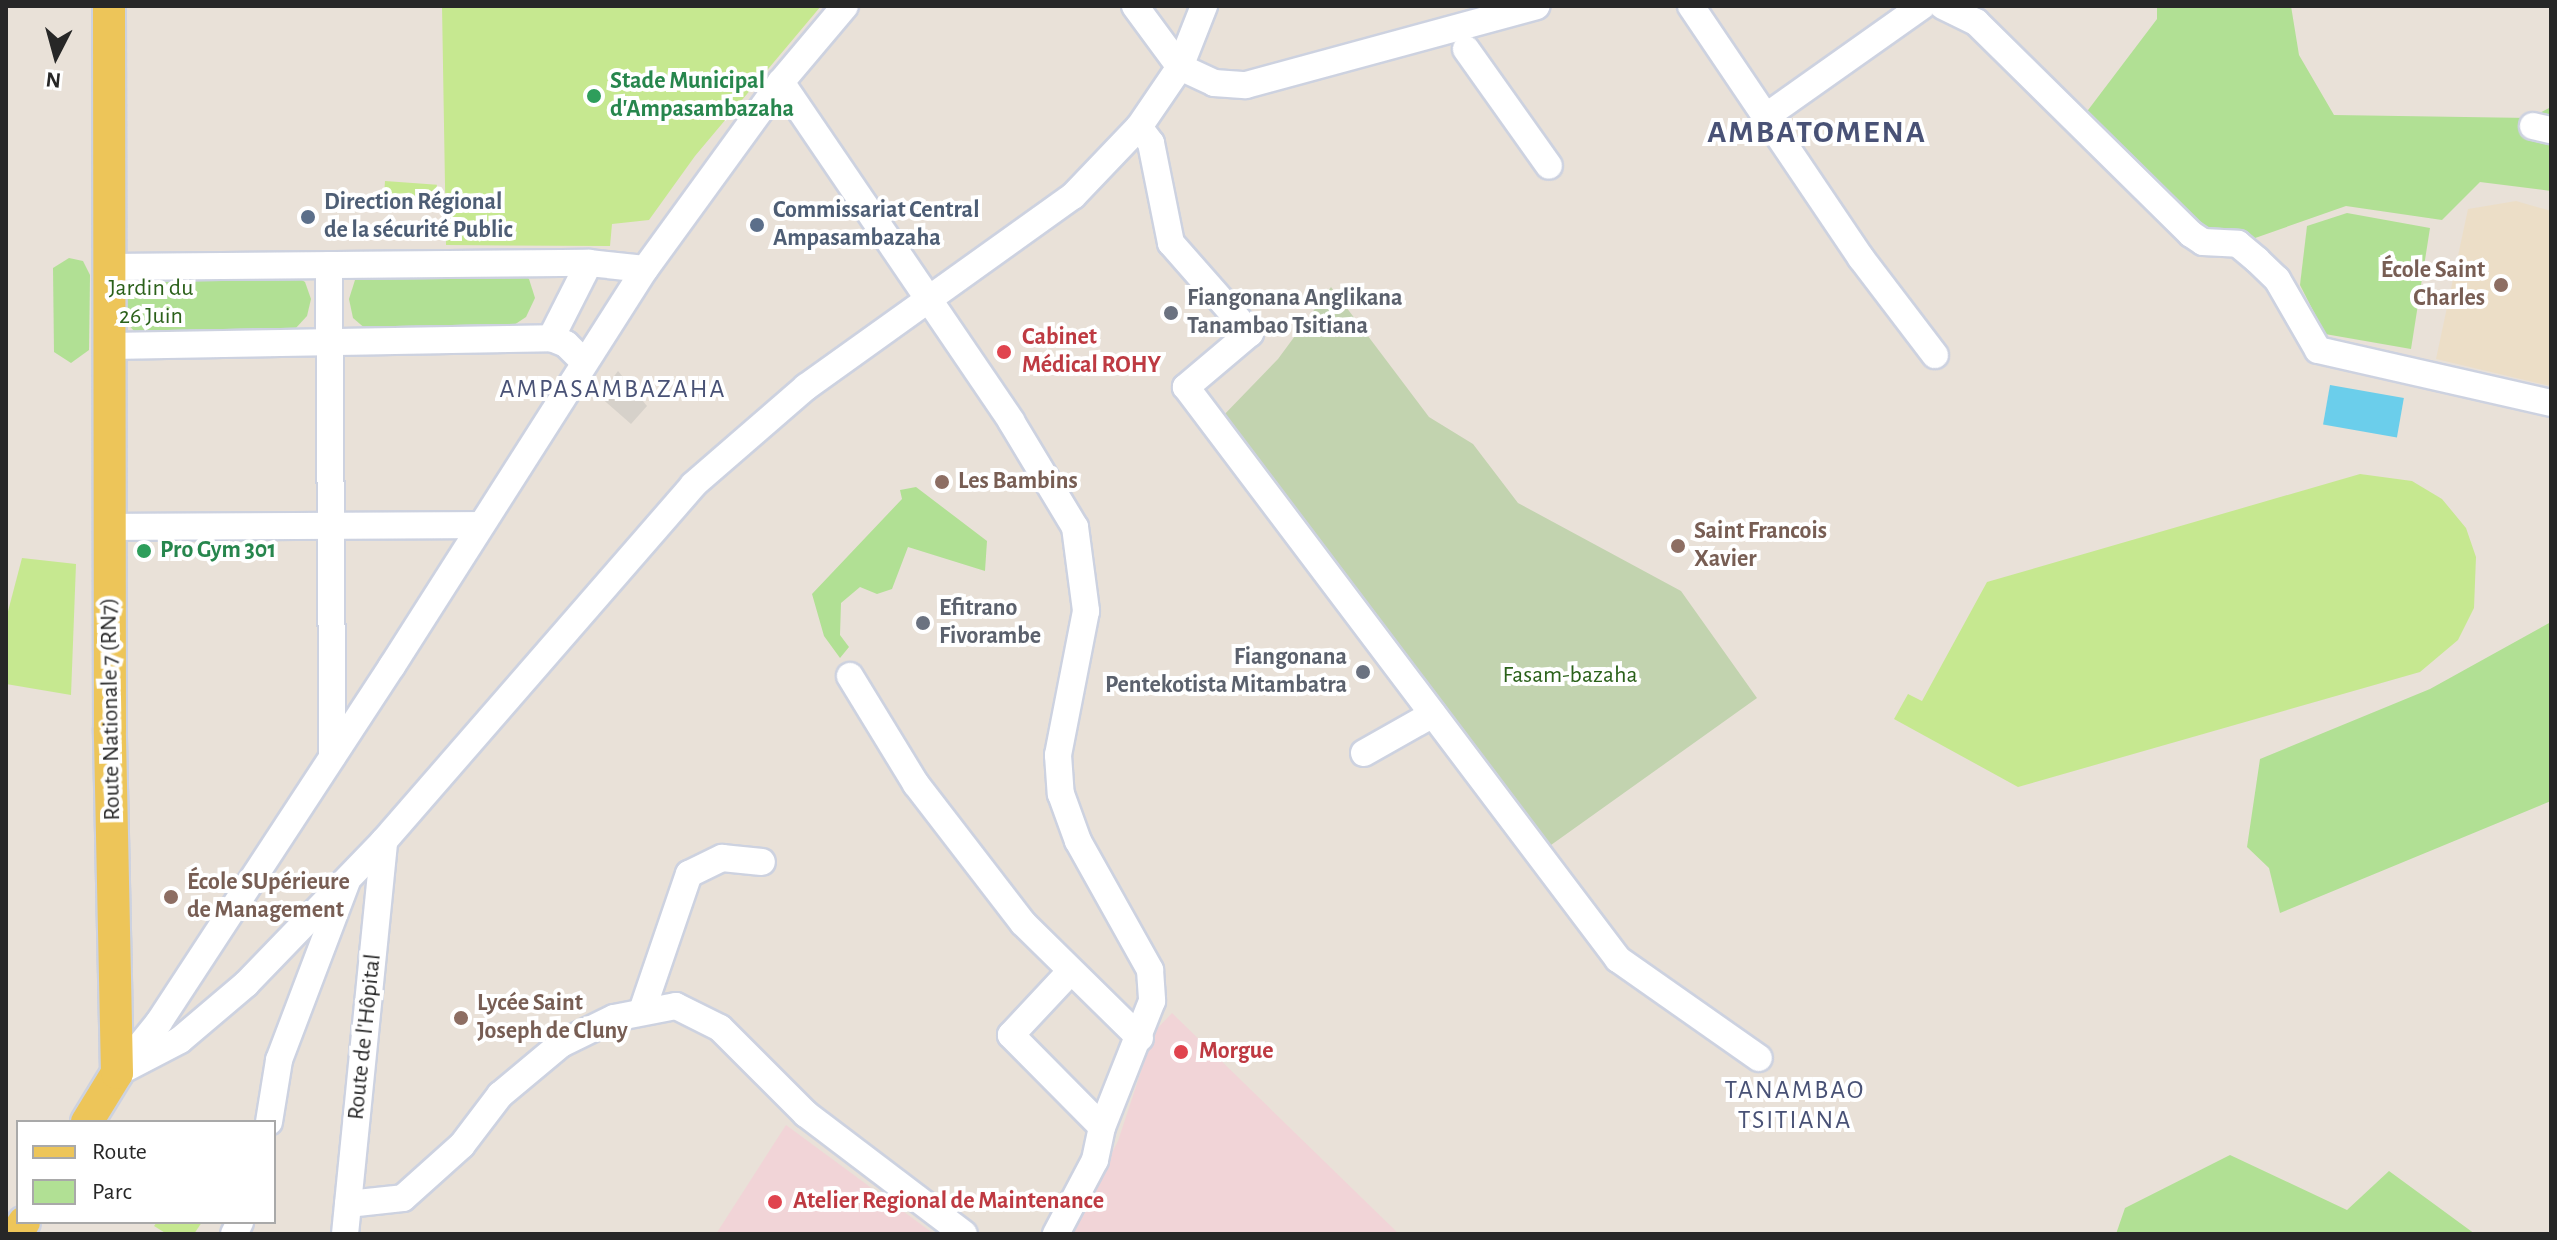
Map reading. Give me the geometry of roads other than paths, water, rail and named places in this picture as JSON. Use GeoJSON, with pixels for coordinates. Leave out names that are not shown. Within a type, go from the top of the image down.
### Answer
{"type":"FeatureCollection","features":[{"type":"Feature","properties":{"kind":"main road","name":"Route Nationale 7 (RN7)"},"geometry":{"type":"LineString","coordinates":[[109,6],[110,527],[117,1073]]}},
{"type":"Feature","properties":{"kind":"main road"},"geometry":{"type":"LineString","coordinates":[[88,1120],[117,1073]]}},
{"type":"Feature","properties":{"kind":"street"},"geometry":{"type":"LineString","coordinates":[[117,1073],[159,1022],[645,269],[781,82],[845,6]]}},
{"type":"Feature","properties":{"kind":"street"},"geometry":{"type":"LineString","coordinates":[[1135,6],[1180,67],[1214,83],[1246,85],[1536,6]]}},
{"type":"Feature","properties":{"kind":"street"},"geometry":{"type":"LineString","coordinates":[[117,1073],[180,1040],[246,984],[384,841],[693,485],[806,387],[1073,196],[1139,127],[1180,67],[1204,6]]}},
{"type":"Feature","properties":{"kind":"street"},"geometry":{"type":"LineString","coordinates":[[1691,6],[1768,115],[1861,258],[1935,355]]}},
{"type":"Feature","properties":{"kind":"street"},"geometry":{"type":"LineString","coordinates":[[1768,115],[1922,6]]}},
{"type":"Feature","properties":{"kind":"street"},"geometry":{"type":"LineString","coordinates":[[1943,6],[1976,22],[2191,234],[2203,242],[2238,244],[2257,260],[2277,279],[2318,350],[2551,403]]}},
{"type":"Feature","properties":{"kind":"street"},"geometry":{"type":"LineString","coordinates":[[1466,49],[1549,166]]}},
{"type":"Feature","properties":{"kind":"street"},"geometry":{"type":"LineString","coordinates":[[781,82],[926,301],[1011,421],[1075,527],[1086,611],[1058,755],[1061,794],[1078,841],[1150,970],[1152,1001],[1140,1038],[1102,1127],[1095,1160],[1056,1234]]}},
{"type":"Feature","properties":{"kind":"street"},"geometry":{"type":"LineString","coordinates":[[1139,127],[1151,143],[1171,243],[1250,333],[1186,387],[1618,959],[1759,1058]]}},
{"type":"Feature","properties":{"kind":"street"},"geometry":{"type":"LineString","coordinates":[[110,267],[589,263],[645,269]]}},
{"type":"Feature","properties":{"kind":"street"},"geometry":{"type":"LineString","coordinates":[[551,338],[589,263]]}},
{"type":"Feature","properties":{"kind":"street"},"geometry":{"type":"LineString","coordinates":[[329,265],[332,756]]}},
{"type":"Feature","properties":{"kind":"street"},"geometry":{"type":"LineString","coordinates":[[110,346],[551,338],[581,354],[584,362]]}},
{"type":"Feature","properties":{"kind":"street"},"geometry":{"type":"LineString","coordinates":[[110,527],[480,525]]}},
{"type":"Feature","properties":{"kind":"street"},"geometry":{"type":"LineString","coordinates":[[850,676],[916,784],[1069,973],[1140,1038]]}},
{"type":"Feature","properties":{"kind":"street"},"geometry":{"type":"LineString","coordinates":[[1364,753],[1433,714]]}},
{"type":"Feature","properties":{"kind":"street","name":"Route de l'Hôpital"},"geometry":{"type":"LineString","coordinates":[[345,1234],[384,841]]}},
{"type":"Feature","properties":{"kind":"street"},"geometry":{"type":"LineString","coordinates":[[642,1011],[689,874],[722,858],[762,862]]}},
{"type":"Feature","properties":{"kind":"street"},"geometry":{"type":"LineString","coordinates":[[269,1120],[279,1060],[349,874]]}},
{"type":"Feature","properties":{"kind":"street"},"geometry":{"type":"LineString","coordinates":[[1069,973],[1011,1035],[1102,1127]]}},
{"type":"Feature","properties":{"kind":"street"},"geometry":{"type":"LineString","coordinates":[[348,1204],[403,1198],[462,1145],[500,1095],[561,1044],[642,1011],[676,1006],[720,1028],[806,1114],[964,1234]]}},
{"type":"Feature","properties":{"kind":"water"},"geometry":{"type":"Polygon","coordinates":[[[2330,385],[2404,398],[2397,437],[2323,424],[2330,385]]]}},
{"type":"Feature","properties":{"kind":"place","name":"Stade Municipal d'Ampasambazaha"},"geometry":{"type":"Point","coordinates":[594,96]}},
{"type":"Feature","properties":{"kind":"place","name":"Direction Régional de la sécurité Public"},"geometry":{"type":"Point","coordinates":[308,217]}},
{"type":"Feature","properties":{"kind":"place","name":"Commissariat Central Ampasambazaha"},"geometry":{"type":"Point","coordinates":[757,225]}},
{"type":"Feature","properties":{"kind":"place","name":"École Saint Charles"},"geometry":{"type":"Point","coordinates":[2501,285]}},
{"type":"Feature","properties":{"kind":"place","name":"Fiangonana Anglikana Tanambao Tsitiana"},"geometry":{"type":"Point","coordinates":[1171,313]}},
{"type":"Feature","properties":{"kind":"place","name":"Cabinet Médical ROHY"},"geometry":{"type":"Point","coordinates":[1004,352]}},
{"type":"Feature","properties":{"kind":"place","name":"Les Bambins"},"geometry":{"type":"Point","coordinates":[942,482]}},
{"type":"Feature","properties":{"kind":"place","name":"Saint Francois Xavier"},"geometry":{"type":"Point","coordinates":[1678,546]}},
{"type":"Feature","properties":{"kind":"place","name":"Pro Gym 301"},"geometry":{"type":"Point","coordinates":[144,551]}},
{"type":"Feature","properties":{"kind":"place","name":"Efitrano Fivorambe"},"geometry":{"type":"Point","coordinates":[923,623]}},
{"type":"Feature","properties":{"kind":"place","name":"Fiangonana Pentekotista Mitambatra"},"geometry":{"type":"Point","coordinates":[1363,672]}},
{"type":"Feature","properties":{"kind":"place","name":"École SUpérieure de Management"},"geometry":{"type":"Point","coordinates":[171,897]}},
{"type":"Feature","properties":{"kind":"place","name":"Lycée Saint Joseph de Cluny"},"geometry":{"type":"Point","coordinates":[461,1018]}},
{"type":"Feature","properties":{"kind":"place","name":"Morgue"},"geometry":{"type":"Point","coordinates":[1181,1052]}},
{"type":"Feature","properties":{"kind":"place","name":"Atelier Regional de Maintenance"},"geometry":{"type":"Point","coordinates":[775,1202]}},
{"type":"Feature","properties":{"kind":"district","name":"AMBATOMENA"},"geometry":{"type":"Point","coordinates":[1817,132]}},
{"type":"Feature","properties":{"kind":"district","name":"AMPASAMBAZAHA"},"geometry":{"type":"Point","coordinates":[613,390]}},
{"type":"Feature","properties":{"kind":"district","name":"TANAMBAO TSITIANA"},"geometry":{"type":"Point","coordinates":[1795,1106]}},
{"type":"Feature","properties":{"kind":"park label","name":"Jardin du 26 Juin"},"geometry":{"type":"Point","coordinates":[151,303]}},
{"type":"Feature","properties":{"kind":"park label","name":"Fasam-bazaha"},"geometry":{"type":"Point","coordinates":[1570,676]}}]}
